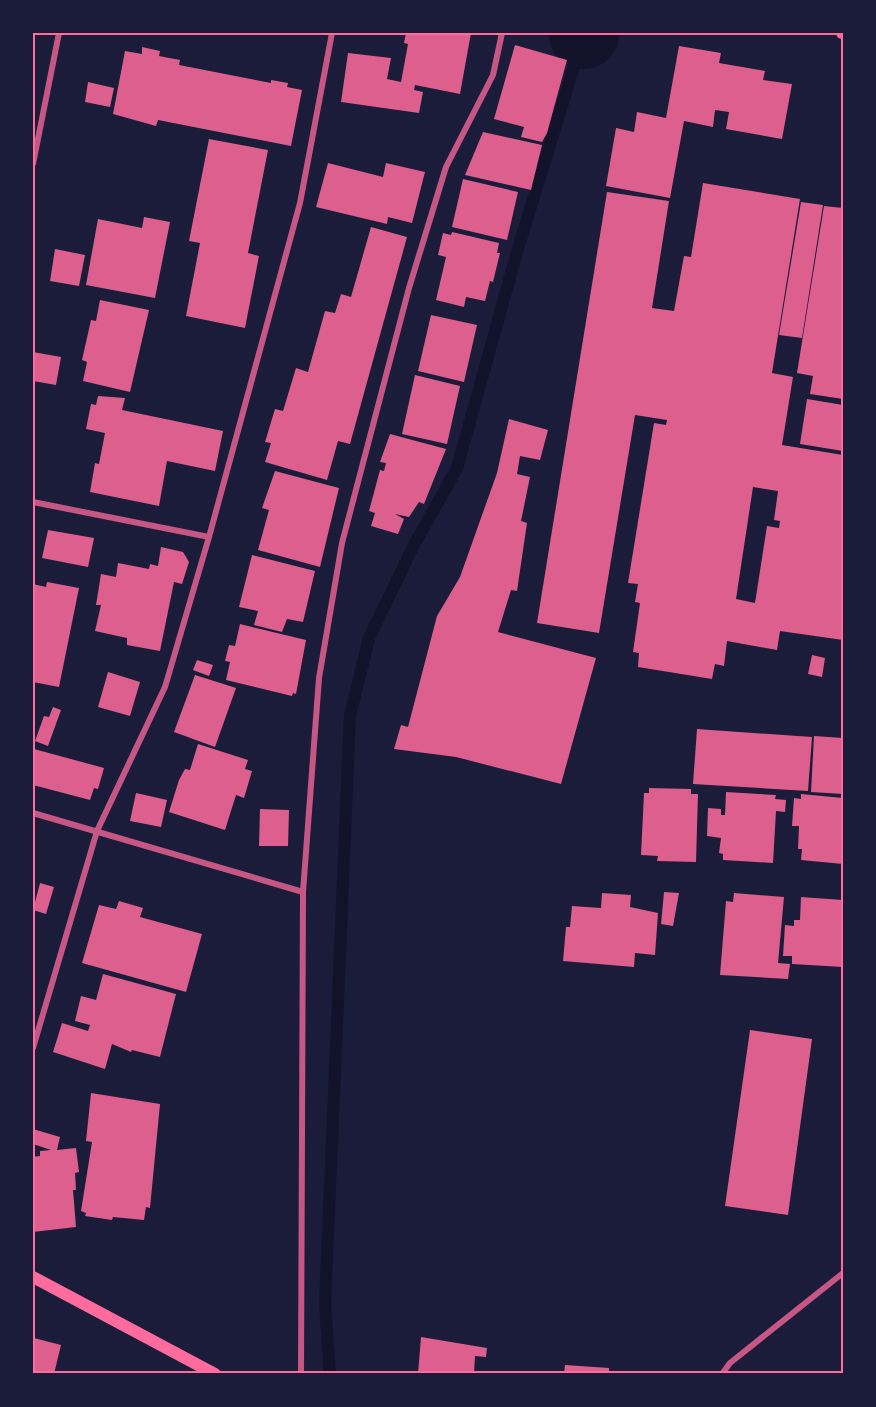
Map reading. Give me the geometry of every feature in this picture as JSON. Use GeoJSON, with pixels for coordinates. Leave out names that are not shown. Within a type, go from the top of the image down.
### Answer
{"type":"FeatureCollection","features":[{"type":"Feature","properties":{"kind":"main road"},"geometry":{"type":"LineString","coordinates":[[33,1277],[215,1374]]}},
{"type":"Feature","properties":{"kind":"street"},"geometry":{"type":"LineString","coordinates":[[33,164],[59,33]]}},
{"type":"Feature","properties":{"kind":"street"},"geometry":{"type":"LineString","coordinates":[[33,1048],[97,831],[165,687],[209,537],[300,203],[332,33]]}},
{"type":"Feature","properties":{"kind":"street"},"geometry":{"type":"LineString","coordinates":[[301,1374],[303,892],[319,678],[342,543],[409,288],[446,167],[493,75],[502,33]]}},
{"type":"Feature","properties":{"kind":"street"},"geometry":{"type":"LineString","coordinates":[[33,502],[209,537]]}},
{"type":"Feature","properties":{"kind":"street"},"geometry":{"type":"LineString","coordinates":[[33,813],[303,892]]}},
{"type":"Feature","properties":{"kind":"street"},"geometry":{"type":"LineString","coordinates":[[722,1374],[729,1363],[843,1273]]}},
{"type":"Feature","properties":{"kind":"building"},"geometry":{"type":"Polygon","coordinates":[[[406,33],[471,33],[460,94],[415,85],[414,90],[423,92],[419,113],[341,102],[348,53],[391,58],[387,79],[401,82],[408,44],[404,43],[406,33]]]}},
{"type":"Feature","properties":{"kind":"building"},"geometry":{"type":"Polygon","coordinates":[[[515,45],[567,60],[547,133],[542,142],[521,137],[524,127],[494,119],[515,45]]]}},
{"type":"Feature","properties":{"kind":"building"},"geometry":{"type":"Polygon","coordinates":[[[679,46],[721,53],[719,63],[765,71],[763,80],[792,84],[782,139],[726,129],[729,112],[715,110],[713,127],[684,121],[670,198],[606,186],[616,128],[634,132],[637,112],[666,118],[679,46]]]}},
{"type":"Feature","properties":{"kind":"building"},"geometry":{"type":"Polygon","coordinates":[[[142,47],[160,51],[159,56],[180,60],[179,65],[271,83],[271,80],[288,83],[287,87],[302,90],[291,146],[158,120],[156,126],[113,114],[125,51],[142,54],[142,47]]]}},
{"type":"Feature","properties":{"kind":"building"},"geometry":{"type":"Polygon","coordinates":[[[88,82],[114,88],[110,107],[85,102],[88,82]]]}},
{"type":"Feature","properties":{"kind":"building"},"geometry":{"type":"Polygon","coordinates":[[[483,132],[542,145],[531,190],[465,175],[483,132]]]}},
{"type":"Feature","properties":{"kind":"building"},"geometry":{"type":"Polygon","coordinates":[[[209,139],[268,150],[248,253],[259,256],[245,328],[186,316],[200,243],[189,241],[209,139]]]}},
{"type":"Feature","properties":{"kind":"building"},"geometry":{"type":"Polygon","coordinates":[[[328,163],[383,177],[386,163],[425,172],[412,223],[388,217],[387,224],[316,207],[328,163]]]}},
{"type":"Feature","properties":{"kind":"building"},"geometry":{"type":"Polygon","coordinates":[[[463,179],[518,192],[507,240],[452,227],[463,179]]]}},
{"type":"Feature","properties":{"kind":"building"},"geometry":{"type":"Polygon","coordinates":[[[703,183],[800,199],[772,373],[793,377],[782,445],[843,455],[843,640],[780,631],[777,650],[727,641],[724,666],[715,664],[712,679],[638,667],[639,653],[633,652],[640,603],[635,602],[638,584],[628,583],[654,423],[666,425],[667,420],[635,415],[599,633],[537,623],[607,192],[669,201],[652,308],[674,311],[684,256],[691,257],[703,183]],[[753,487],[736,599],[755,603],[767,526],[779,528],[780,521],[774,520],[778,491],[753,487]]]}},
{"type":"Feature","properties":{"kind":"building"},"geometry":{"type":"Polygon","coordinates":[[[801,202],[823,205],[802,338],[779,335],[801,202]]]}},
{"type":"Feature","properties":{"kind":"building"},"geometry":{"type":"Polygon","coordinates":[[[824,206],[843,208],[843,399],[810,394],[813,376],[797,373],[824,206]]]}},
{"type":"Feature","properties":{"kind":"building"},"geometry":{"type":"Polygon","coordinates":[[[144,217],[170,222],[155,298],[86,285],[98,219],[142,228],[144,217]]]}},
{"type":"Feature","properties":{"kind":"building"},"geometry":{"type":"Polygon","coordinates":[[[371,227],[407,237],[350,444],[338,441],[327,480],[265,462],[271,443],[265,442],[275,409],[283,411],[296,368],[308,372],[325,311],[335,313],[341,294],[351,297],[371,227]]]}},
{"type":"Feature","properties":{"kind":"building"},"geometry":{"type":"Polygon","coordinates":[[[452,232],[499,243],[497,253],[500,253],[493,282],[490,281],[485,301],[466,297],[464,307],[436,300],[446,257],[438,255],[443,233],[451,235],[452,232]]]}},
{"type":"Feature","properties":{"kind":"building"},"geometry":{"type":"Polygon","coordinates":[[[55,249],[85,255],[79,286],[50,281],[55,249]]]}},
{"type":"Feature","properties":{"kind":"building"},"geometry":{"type":"Polygon","coordinates":[[[100,300],[149,310],[130,392],[83,381],[87,362],[82,360],[91,320],[96,321],[100,300]]]}},
{"type":"Feature","properties":{"kind":"building"},"geometry":{"type":"Polygon","coordinates":[[[431,315],[477,325],[464,382],[418,371],[431,315]]]}},
{"type":"Feature","properties":{"kind":"building"},"geometry":{"type":"Polygon","coordinates":[[[33,352],[61,357],[56,385],[33,381],[33,352]]]}},
{"type":"Feature","properties":{"kind":"building"},"geometry":{"type":"Polygon","coordinates":[[[415,375],[460,386],[447,444],[402,434],[415,375]]]}},
{"type":"Feature","properties":{"kind":"building"},"geometry":{"type":"Polygon","coordinates":[[[98,396],[125,398],[122,410],[223,431],[215,471],[167,461],[159,506],[90,492],[95,463],[99,464],[105,433],[86,429],[91,404],[96,405],[98,396]]]}},
{"type":"Feature","properties":{"kind":"building"},"geometry":{"type":"Polygon","coordinates":[[[807,399],[843,405],[843,451],[800,444],[807,399]]]}},
{"type":"Feature","properties":{"kind":"building"},"geometry":{"type":"Polygon","coordinates":[[[509,419],[548,430],[540,460],[520,456],[517,474],[530,477],[521,521],[527,523],[517,591],[511,590],[498,632],[596,658],[561,784],[456,757],[394,749],[401,725],[408,727],[437,616],[460,577],[497,473],[509,419]]]}},
{"type":"Feature","properties":{"kind":"building"},"geometry":{"type":"Polygon","coordinates":[[[390,434],[446,449],[424,504],[419,502],[409,517],[395,514],[404,519],[398,534],[371,526],[375,513],[369,511],[380,470],[384,471],[386,463],[380,462],[390,434]]]}},
{"type":"Feature","properties":{"kind":"building"},"geometry":{"type":"Polygon","coordinates":[[[275,471],[339,488],[320,567],[258,550],[269,510],[262,508],[275,471]]]}},
{"type":"Feature","properties":{"kind":"building"},"geometry":{"type":"Polygon","coordinates":[[[48,530],[94,538],[88,567],[42,558],[48,530]]]}},
{"type":"Feature","properties":{"kind":"building"},"geometry":{"type":"Polygon","coordinates":[[[161,547],[183,552],[189,562],[182,584],[174,582],[160,651],[127,645],[127,638],[95,631],[101,605],[96,605],[101,574],[116,577],[118,563],[149,569],[150,564],[158,566],[161,547]]]}},
{"type":"Feature","properties":{"kind":"building"},"geometry":{"type":"Polygon","coordinates":[[[252,555],[315,571],[303,622],[287,619],[282,632],[254,625],[258,611],[239,607],[252,555]]]}},
{"type":"Feature","properties":{"kind":"building"},"geometry":{"type":"Polygon","coordinates":[[[47,582],[79,588],[59,687],[33,682],[33,584],[46,587],[47,582]]]}},
{"type":"Feature","properties":{"kind":"building"},"geometry":{"type":"Polygon","coordinates":[[[240,624],[306,640],[296,694],[293,693],[292,696],[226,680],[230,662],[225,661],[229,645],[235,646],[240,624]]]}},
{"type":"Feature","properties":{"kind":"building"},"geometry":{"type":"Polygon","coordinates":[[[812,655],[825,658],[822,677],[808,674],[812,655]]]}},
{"type":"Feature","properties":{"kind":"building"},"geometry":{"type":"Polygon","coordinates":[[[197,660],[213,665],[209,676],[193,670],[197,660]]]}},
{"type":"Feature","properties":{"kind":"building"},"geometry":{"type":"Polygon","coordinates":[[[108,672],[140,682],[130,716],[98,707],[108,672]]]}},
{"type":"Feature","properties":{"kind":"building"},"geometry":{"type":"Polygon","coordinates":[[[195,675],[236,688],[215,747],[174,732],[195,675]]]}},
{"type":"Feature","properties":{"kind":"building"},"geometry":{"type":"Polygon","coordinates":[[[53,707],[61,710],[48,746],[35,741],[44,716],[49,717],[53,707]]]}},
{"type":"Feature","properties":{"kind":"building"},"geometry":{"type":"Polygon","coordinates":[[[697,729],[812,737],[808,791],[693,784],[697,729]]]}},
{"type":"Feature","properties":{"kind":"building"},"geometry":{"type":"Polygon","coordinates":[[[814,736],[843,738],[843,794],[811,792],[814,736]]]}},
{"type":"Feature","properties":{"kind":"building"},"geometry":{"type":"Polygon","coordinates":[[[198,744],[248,760],[245,769],[252,771],[244,798],[236,795],[225,830],[169,812],[179,780],[185,769],[190,770],[198,744]]]}},
{"type":"Feature","properties":{"kind":"building"},"geometry":{"type":"Polygon","coordinates":[[[34,749],[104,768],[98,789],[94,788],[90,800],[33,785],[34,749]]]}},
{"type":"Feature","properties":{"kind":"building"},"geometry":{"type":"Polygon","coordinates":[[[649,788],[691,789],[691,794],[698,794],[696,862],[657,861],[658,856],[641,855],[644,793],[649,793],[649,788]]]}},
{"type":"Feature","properties":{"kind":"building"},"geometry":{"type":"Polygon","coordinates":[[[726,792],[776,795],[775,799],[786,800],[785,812],[776,811],[773,863],[723,860],[723,854],[719,853],[721,838],[707,836],[708,808],[721,809],[721,815],[725,815],[726,792]]]}},
{"type":"Feature","properties":{"kind":"building"},"geometry":{"type":"Polygon","coordinates":[[[136,793],[167,800],[161,827],[130,821],[136,793]]]}},
{"type":"Feature","properties":{"kind":"building"},"geometry":{"type":"Polygon","coordinates":[[[801,794],[843,798],[843,864],[801,860],[802,849],[798,849],[799,826],[792,826],[794,798],[801,799],[801,794]]]}},
{"type":"Feature","properties":{"kind":"building"},"geometry":{"type":"Polygon","coordinates":[[[260,809],[289,810],[288,846],[259,846],[260,809]]]}},
{"type":"Feature","properties":{"kind":"building"},"geometry":{"type":"Polygon","coordinates":[[[40,883],[54,887],[46,914],[33,910],[40,883]]]}},
{"type":"Feature","properties":{"kind":"building"},"geometry":{"type":"Polygon","coordinates":[[[664,892],[679,893],[673,926],[661,924],[664,892]]]}},
{"type":"Feature","properties":{"kind":"building"},"geometry":{"type":"Polygon","coordinates":[[[602,893],[631,895],[630,907],[658,913],[655,955],[635,953],[634,967],[563,961],[566,927],[570,927],[572,906],[601,908],[602,893]]]}},
{"type":"Feature","properties":{"kind":"building"},"geometry":{"type":"Polygon","coordinates":[[[734,893],[784,897],[778,963],[790,964],[788,979],[720,975],[726,901],[733,902],[734,893]]]}},
{"type":"Feature","properties":{"kind":"building"},"geometry":{"type":"Polygon","coordinates":[[[801,897],[843,900],[843,967],[792,964],[792,956],[783,956],[785,925],[794,926],[794,920],[800,920],[801,897]]]}},
{"type":"Feature","properties":{"kind":"building"},"geometry":{"type":"Polygon","coordinates":[[[119,901],[143,908],[140,917],[202,934],[186,992],[82,963],[99,905],[116,909],[119,901]]]}},
{"type":"Feature","properties":{"kind":"building"},"geometry":{"type":"Polygon","coordinates":[[[103,974],[176,994],[160,1057],[132,1050],[131,1052],[112,1044],[105,1069],[53,1052],[62,1023],[88,1031],[90,1025],[75,1021],[81,996],[96,1000],[103,974]]]}},
{"type":"Feature","properties":{"kind":"building"},"geometry":{"type":"Polygon","coordinates":[[[750,1030],[812,1039],[788,1215],[725,1206],[750,1030]]]}},
{"type":"Feature","properties":{"kind":"building"},"geometry":{"type":"Polygon","coordinates":[[[91,1093],[160,1104],[150,1208],[146,1207],[144,1220],[113,1217],[112,1220],[85,1216],[86,1213],[81,1211],[92,1142],[86,1141],[91,1093]]]}},
{"type":"Feature","properties":{"kind":"building"},"geometry":{"type":"Polygon","coordinates":[[[33,1129],[60,1137],[57,1150],[76,1148],[79,1172],[75,1173],[76,1190],[73,1190],[76,1227],[33,1232],[33,1157],[40,1156],[40,1151],[51,1150],[33,1144],[33,1129]]]}},
{"type":"Feature","properties":{"kind":"building"},"geometry":{"type":"Polygon","coordinates":[[[421,1337],[487,1348],[486,1357],[475,1356],[474,1374],[418,1374],[421,1337]]]}},
{"type":"Feature","properties":{"kind":"building"},"geometry":{"type":"Polygon","coordinates":[[[34,1338],[61,1345],[54,1374],[33,1374],[34,1338]]]}},
{"type":"Feature","properties":{"kind":"building"},"geometry":{"type":"Polygon","coordinates":[[[565,1365],[609,1368],[609,1374],[564,1374],[565,1365]]]}},
{"type":"Feature","properties":{"kind":"waterway"},"geometry":{"type":"LineString","coordinates":[[330,1374],[325,1305],[350,716],[369,638],[414,545],[457,468],[517,252],[584,34]]}}]}
